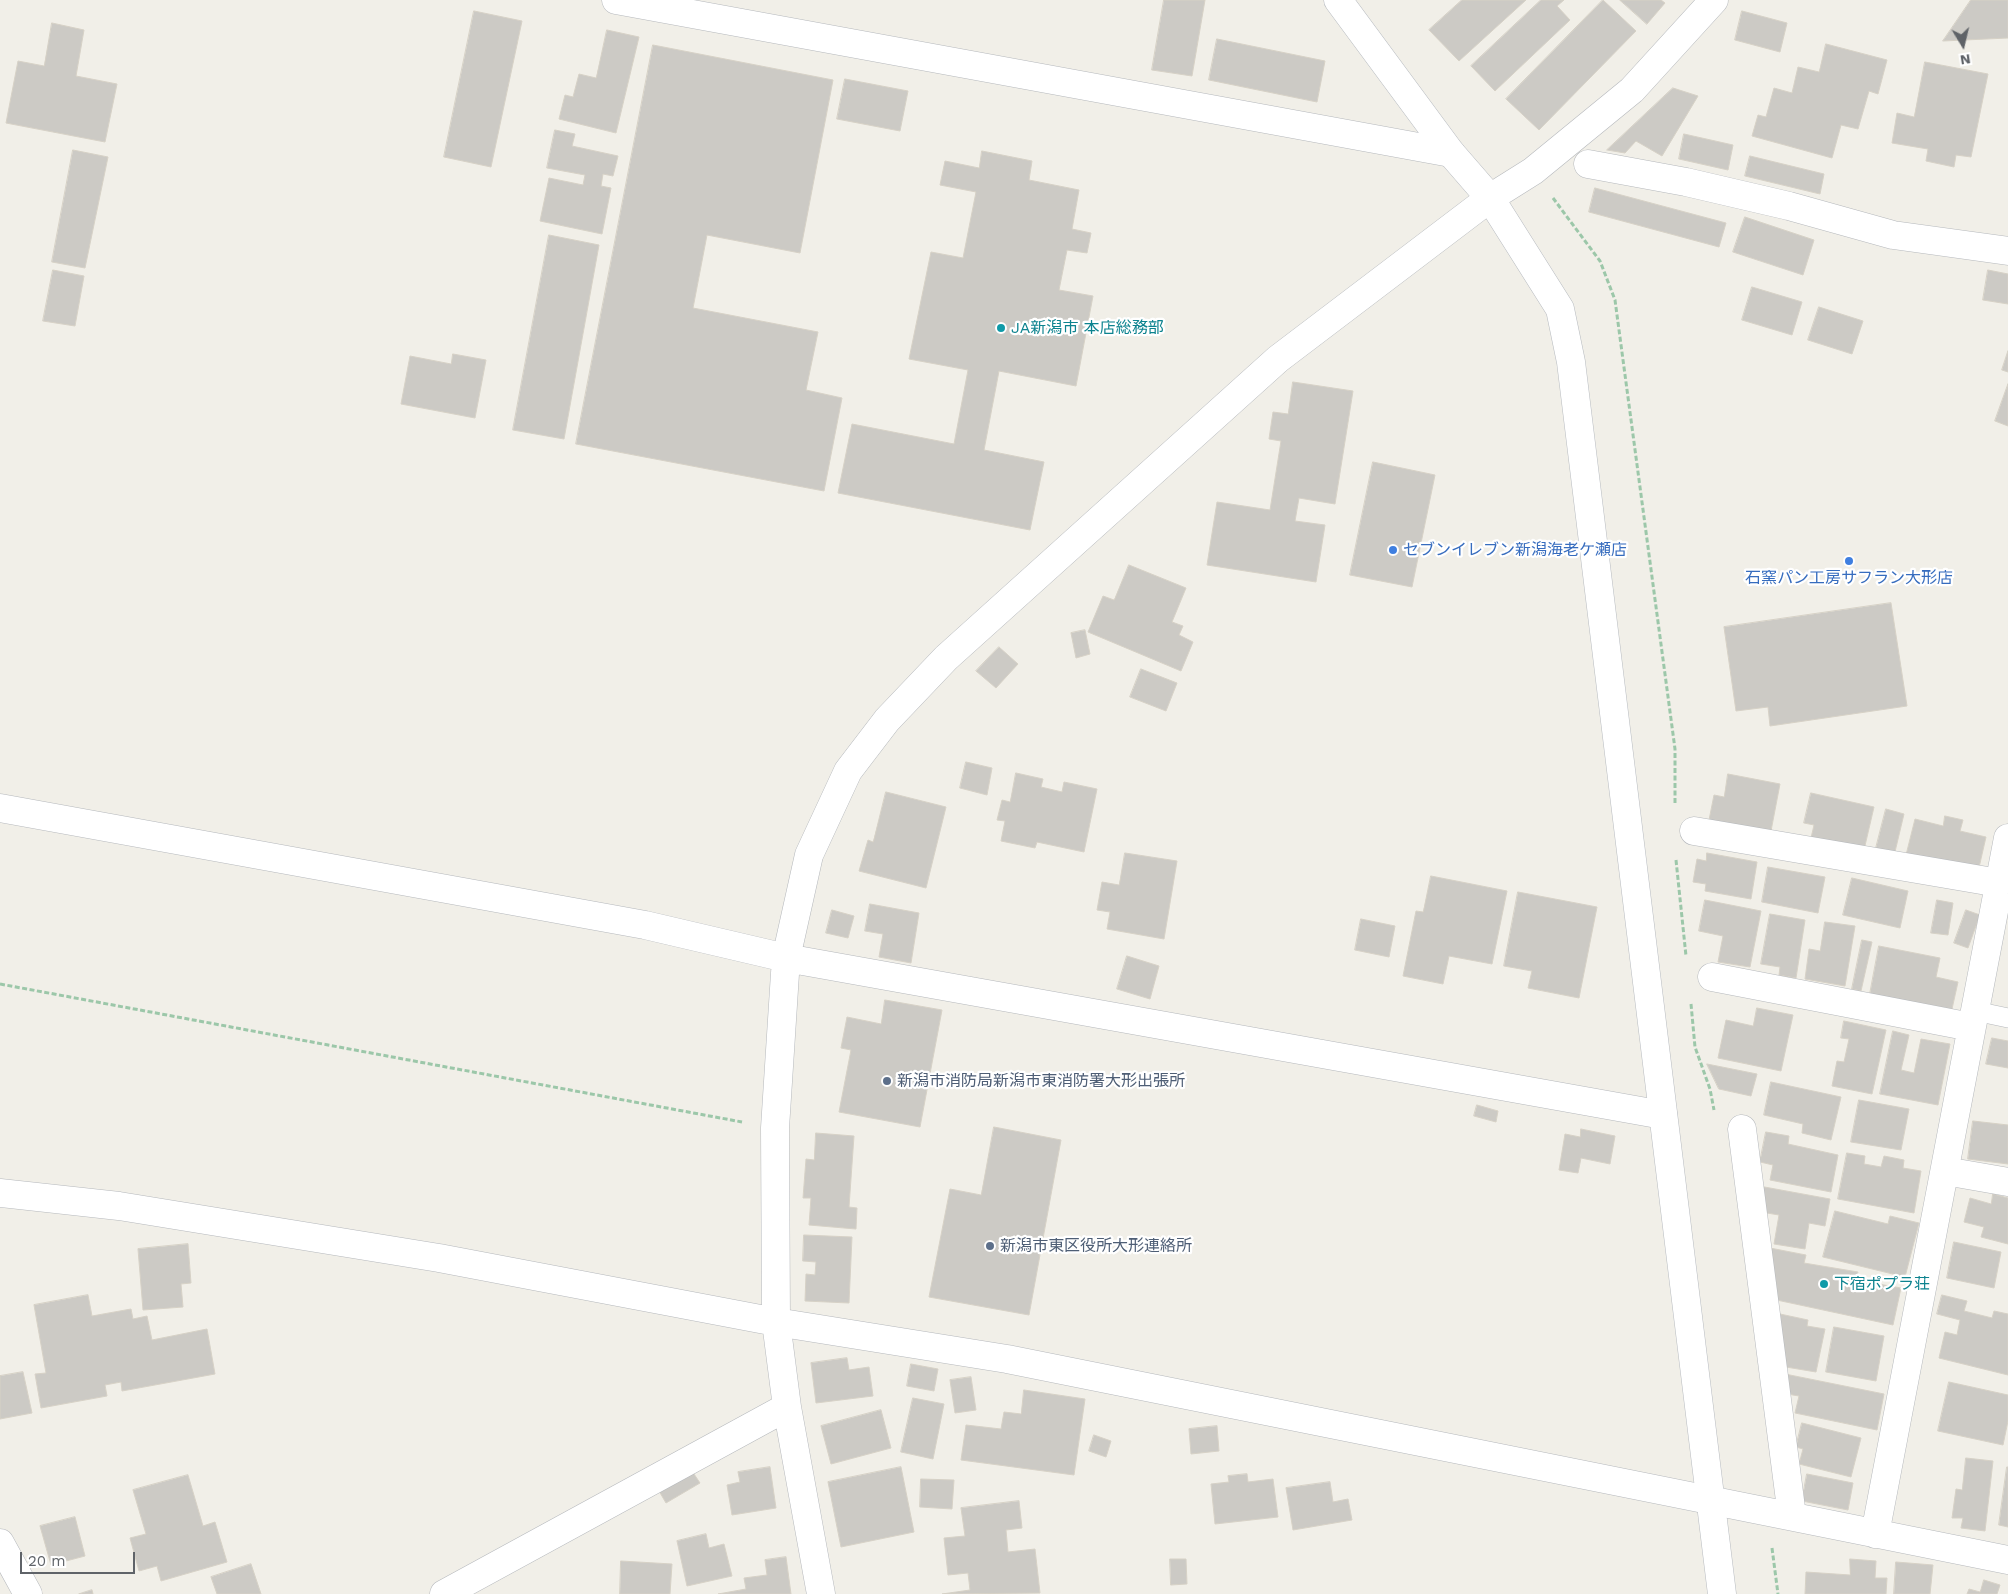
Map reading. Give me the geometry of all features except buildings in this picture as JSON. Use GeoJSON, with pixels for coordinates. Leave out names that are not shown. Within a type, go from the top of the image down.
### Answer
{"type":"FeatureCollection","features":[{"type":"Feature","properties":{"kind":"street"},"geometry":{"type":"LineString","coordinates":[[616,0],[1451,153]]}},
{"type":"Feature","properties":{"kind":"street"},"geometry":{"type":"LineString","coordinates":[[1338,0],[1451,153],[1490,198],[1560,309],[1571,362],[1722,1594]]}},
{"type":"Feature","properties":{"kind":"street"},"geometry":{"type":"LineString","coordinates":[[821,1594],[787,1407],[776,1322],[775,1128],[786,958],[809,855],[848,771],[887,720],[946,658],[1278,359],[1490,198],[1532,171],[1632,90],[1714,0]]}},
{"type":"Feature","properties":{"kind":"street"},"geometry":{"type":"LineString","coordinates":[[1588,164],[1686,182],[1789,206],[1893,235],[2008,251]]}},
{"type":"Feature","properties":{"kind":"street"},"geometry":{"type":"LineString","coordinates":[[0,808],[644,925],[786,958],[1663,1115]]}},
{"type":"Feature","properties":{"kind":"street"},"geometry":{"type":"LineString","coordinates":[[1694,831],[1999,883]]}},
{"type":"Feature","properties":{"kind":"street"},"geometry":{"type":"LineString","coordinates":[[1876,1534],[2008,838]]}},
{"type":"Feature","properties":{"kind":"street"},"geometry":{"type":"LineString","coordinates":[[1712,977],[1973,1019]]}},
{"type":"Feature","properties":{"kind":"street"},"geometry":{"type":"LineString","coordinates":[[1742,1129],[1780,1514]]}},
{"type":"Feature","properties":{"kind":"street"},"geometry":{"type":"LineString","coordinates":[[1945,1171],[2008,1182]]}},
{"type":"Feature","properties":{"kind":"street"},"geometry":{"type":"LineString","coordinates":[[0,1192],[119,1206],[438,1258],[776,1322],[1017,1361],[2008,1560]]}},
{"type":"Feature","properties":{"kind":"street"},"geometry":{"type":"LineString","coordinates":[[444,1594],[787,1407]]}},
{"type":"Feature","properties":{"kind":"street"},"geometry":{"type":"LineString","coordinates":[[0,1544],[15,1583]]}},
{"type":"Feature","properties":{"kind":"lane"},"geometry":{"type":"LineString","coordinates":[[1973,1019],[2008,1018]]}},
{"type":"Feature","properties":{"kind":"path"},"geometry":{"type":"LineString","coordinates":[[1532,171],[1600,261],[1615,300],[1675,749],[1676,809]]}},
{"type":"Feature","properties":{"kind":"path"},"geometry":{"type":"LineString","coordinates":[[1676,858],[1686,958]]}},
{"type":"Feature","properties":{"kind":"path"},"geometry":{"type":"LineString","coordinates":[[0,984],[775,1128]]}},
{"type":"Feature","properties":{"kind":"path"},"geometry":{"type":"LineString","coordinates":[[1690,997],[1695,1046],[1710,1089],[1715,1117]]}},
{"type":"Feature","properties":{"kind":"path"},"geometry":{"type":"LineString","coordinates":[[1778,1594],[1780,1514]]}},
{"type":"Feature","properties":{"kind":"place","name":"JA新潟市 本店総務部"},"geometry":{"type":"Point","coordinates":[1001,328]}},
{"type":"Feature","properties":{"kind":"place","name":"セブンイレブン新潟海老ケ瀬店"},"geometry":{"type":"Point","coordinates":[1393,550]}},
{"type":"Feature","properties":{"kind":"place","name":"石窯パン工房サフラン大形店"},"geometry":{"type":"Point","coordinates":[1849,561]}},
{"type":"Feature","properties":{"kind":"place","name":"新潟市消防局新潟市東消防署大形出張所"},"geometry":{"type":"Point","coordinates":[887,1081]}},
{"type":"Feature","properties":{"kind":"place","name":"新潟市東区役所大形連絡所"},"geometry":{"type":"Point","coordinates":[990,1246]}},
{"type":"Feature","properties":{"kind":"place","name":"下宿ポプラ荘"},"geometry":{"type":"Point","coordinates":[1824,1284]}}]}
